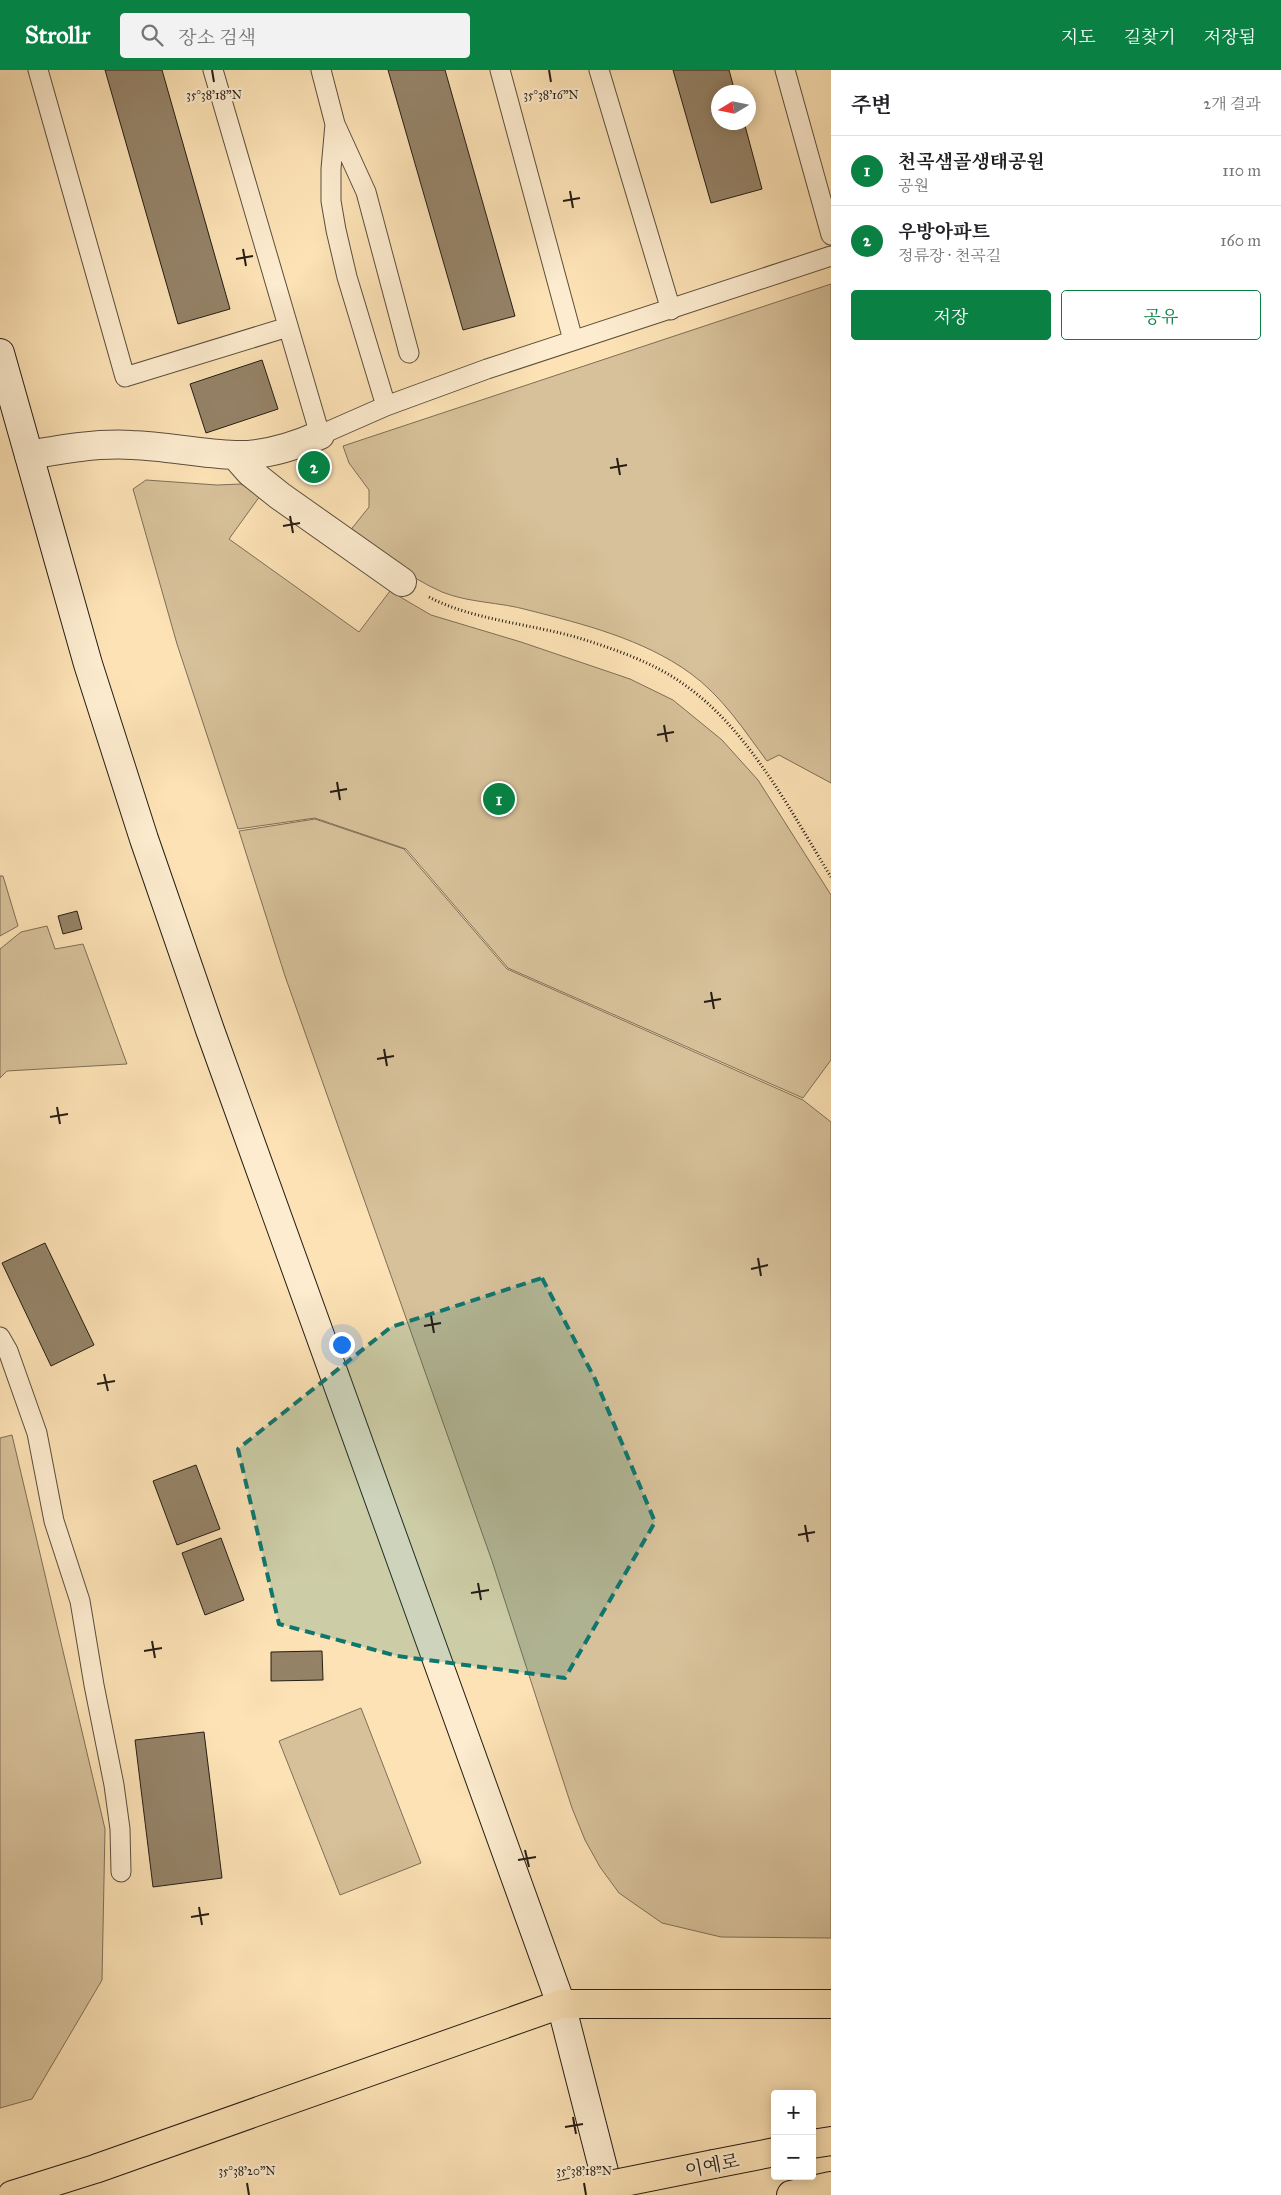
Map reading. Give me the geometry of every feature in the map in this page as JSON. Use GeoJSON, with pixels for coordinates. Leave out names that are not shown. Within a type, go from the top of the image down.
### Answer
{"type":"FeatureCollection","features":[{"type":"Feature","properties":{"kind":"highway"},"geometry":{"type":"LineString","coordinates":[[12,2195],[95,2169],[561,2004],[831,2004]]}},
{"type":"Feature","properties":{"kind":"highway"},"geometry":{"type":"LineString","coordinates":[[816,2143],[831,2141]]}},
{"type":"Feature","properties":{"kind":"highway","name":"이예로"},"geometry":{"type":"LineString","coordinates":[[560,2195],[771,2153]]}},
{"type":"Feature","properties":{"kind":"highway"},"geometry":{"type":"LineString","coordinates":[[791,2195],[831,2186]]}},
{"type":"Feature","properties":{"kind":"street"},"geometry":{"type":"LineString","coordinates":[[0,352],[88,664],[144,839],[210,1030],[561,2004],[610,2195]]}},
{"type":"Feature","properties":{"kind":"street"},"geometry":{"type":"LineString","coordinates":[[29,455],[100,444],[133,445],[235,455],[256,454],[280,450],[320,435]]}},
{"type":"Feature","properties":{"kind":"street"},"geometry":{"type":"LineString","coordinates":[[235,455],[250,472],[280,496],[402,582]]}},
{"type":"Feature","properties":{"kind":"lane"},"geometry":{"type":"LineString","coordinates":[[38,70],[125,377],[288,327]]}},
{"type":"Feature","properties":{"kind":"lane"},"geometry":{"type":"LineString","coordinates":[[213,70],[320,435],[386,406],[487,369],[831,256]]}},
{"type":"Feature","properties":{"kind":"lane"},"geometry":{"type":"LineString","coordinates":[[321,70],[335,124],[366,192],[409,353]]}},
{"type":"Feature","properties":{"kind":"lane"},"geometry":{"type":"LineString","coordinates":[[500,70],[573,340]]}},
{"type":"Feature","properties":{"kind":"lane"},"geometry":{"type":"LineString","coordinates":[[599,70],[671,310]]}},
{"type":"Feature","properties":{"kind":"lane"},"geometry":{"type":"LineString","coordinates":[[785,70],[831,235]]}},
{"type":"Feature","properties":{"kind":"lane"},"geometry":{"type":"LineString","coordinates":[[335,124],[330,169],[331,201],[334,220],[347,277],[386,406]]}},
{"type":"Feature","properties":{"kind":"lane"},"geometry":{"type":"LineString","coordinates":[[0,1336],[8,1351],[37,1433],[54,1521],[80,1602],[114,1784],[120,1829],[121,1872]]}},
{"type":"Feature","properties":{"kind":"path"},"geometry":{"type":"LineString","coordinates":[[402,582],[440,603],[473,613],[578,638],[625,654],[682,683],[712,707],[759,764],[831,877]]}},
{"type":"Feature","properties":{"kind":"highlighted area"},"geometry":{"type":"Polygon","coordinates":[[[542,1278],[595,1379],[655,1522],[565,1678],[397,1656],[279,1624],[238,1449],[391,1327],[542,1278]]]}},
{"type":"Feature","properties":{"kind":"shaded area"},"geometry":{"type":"Polygon","coordinates":[[[831,284],[831,783],[779,755],[767,761],[732,714],[702,682],[672,661],[653,651],[612,634],[570,621],[517,607],[452,596],[429,586],[406,572],[349,532],[369,507],[369,490],[349,463],[343,446],[831,284]]]}},
{"type":"Feature","properties":{"kind":"shaded area"},"geometry":{"type":"Polygon","coordinates":[[[146,480],[217,485],[241,484],[260,496],[229,539],[359,632],[390,591],[431,615],[521,642],[630,679],[673,700],[722,740],[758,780],[831,895],[831,1060],[803,1098],[508,968],[406,849],[315,818],[238,829],[177,644],[133,489],[146,480]]]}},
{"type":"Feature","properties":{"kind":"shaded area"},"geometry":{"type":"Polygon","coordinates":[[[315,819],[404,849],[507,969],[803,1100],[831,1122],[831,1938],[721,1937],[662,1923],[619,1893],[600,1867],[585,1840],[572,1808],[492,1561],[285,976],[239,831],[315,819]]]}},
{"type":"Feature","properties":{"kind":"shaded area"},"geometry":{"type":"Polygon","coordinates":[[[0,876],[3,876],[18,926],[0,936],[0,876]]]}},
{"type":"Feature","properties":{"kind":"shaded area"},"geometry":{"type":"Polygon","coordinates":[[[47,926],[55,949],[83,944],[127,1064],[7,1071],[0,1078],[0,949],[21,932],[47,926]]]}},
{"type":"Feature","properties":{"kind":"shaded area"},"geometry":{"type":"Polygon","coordinates":[[[12,1435],[105,1829],[102,1980],[32,2099],[0,2108],[0,1438],[12,1435]]]}},
{"type":"Feature","properties":{"kind":"shaded area"},"geometry":{"type":"Polygon","coordinates":[[[361,1708],[421,1863],[340,1895],[279,1741],[361,1708]]]}},
{"type":"Feature","properties":{"kind":"building"},"geometry":{"type":"Polygon","coordinates":[[[105,70],[162,70],[230,309],[178,324],[105,70]]]}},
{"type":"Feature","properties":{"kind":"building"},"geometry":{"type":"Polygon","coordinates":[[[388,70],[445,70],[515,316],[463,330],[388,70]]]}},
{"type":"Feature","properties":{"kind":"building"},"geometry":{"type":"Polygon","coordinates":[[[673,70],[729,70],[733,85],[711,85],[711,130],[746,130],[762,189],[711,203],[673,70]]]}},
{"type":"Feature","properties":{"kind":"building"},"geometry":{"type":"Polygon","coordinates":[[[262,360],[278,409],[206,433],[190,384],[262,360]]]}},
{"type":"Feature","properties":{"kind":"building"},"geometry":{"type":"Polygon","coordinates":[[[77,911],[82,929],[63,934],[58,916],[77,911]]]}},
{"type":"Feature","properties":{"kind":"building"},"geometry":{"type":"Polygon","coordinates":[[[45,1243],[94,1345],[51,1366],[2,1263],[45,1243]]]}},
{"type":"Feature","properties":{"kind":"building"},"geometry":{"type":"Polygon","coordinates":[[[196,1465],[220,1529],[177,1545],[153,1481],[196,1465]]]}},
{"type":"Feature","properties":{"kind":"building"},"geometry":{"type":"Polygon","coordinates":[[[221,1538],[244,1600],[205,1615],[182,1553],[221,1538]]]}},
{"type":"Feature","properties":{"kind":"building"},"geometry":{"type":"Polygon","coordinates":[[[322,1651],[323,1680],[271,1681],[271,1652],[322,1651]]]}},
{"type":"Feature","properties":{"kind":"building"},"geometry":{"type":"Polygon","coordinates":[[[204,1732],[222,1878],[153,1887],[135,1740],[204,1732]]]}},
{"type":"Feature","properties":{"kind":"place","name":"우방아파트"},"geometry":{"type":"Point","coordinates":[314,467]}},
{"type":"Feature","properties":{"kind":"place","name":"천곡샘골생태공원"},"geometry":{"type":"Point","coordinates":[499,799]}}]}
